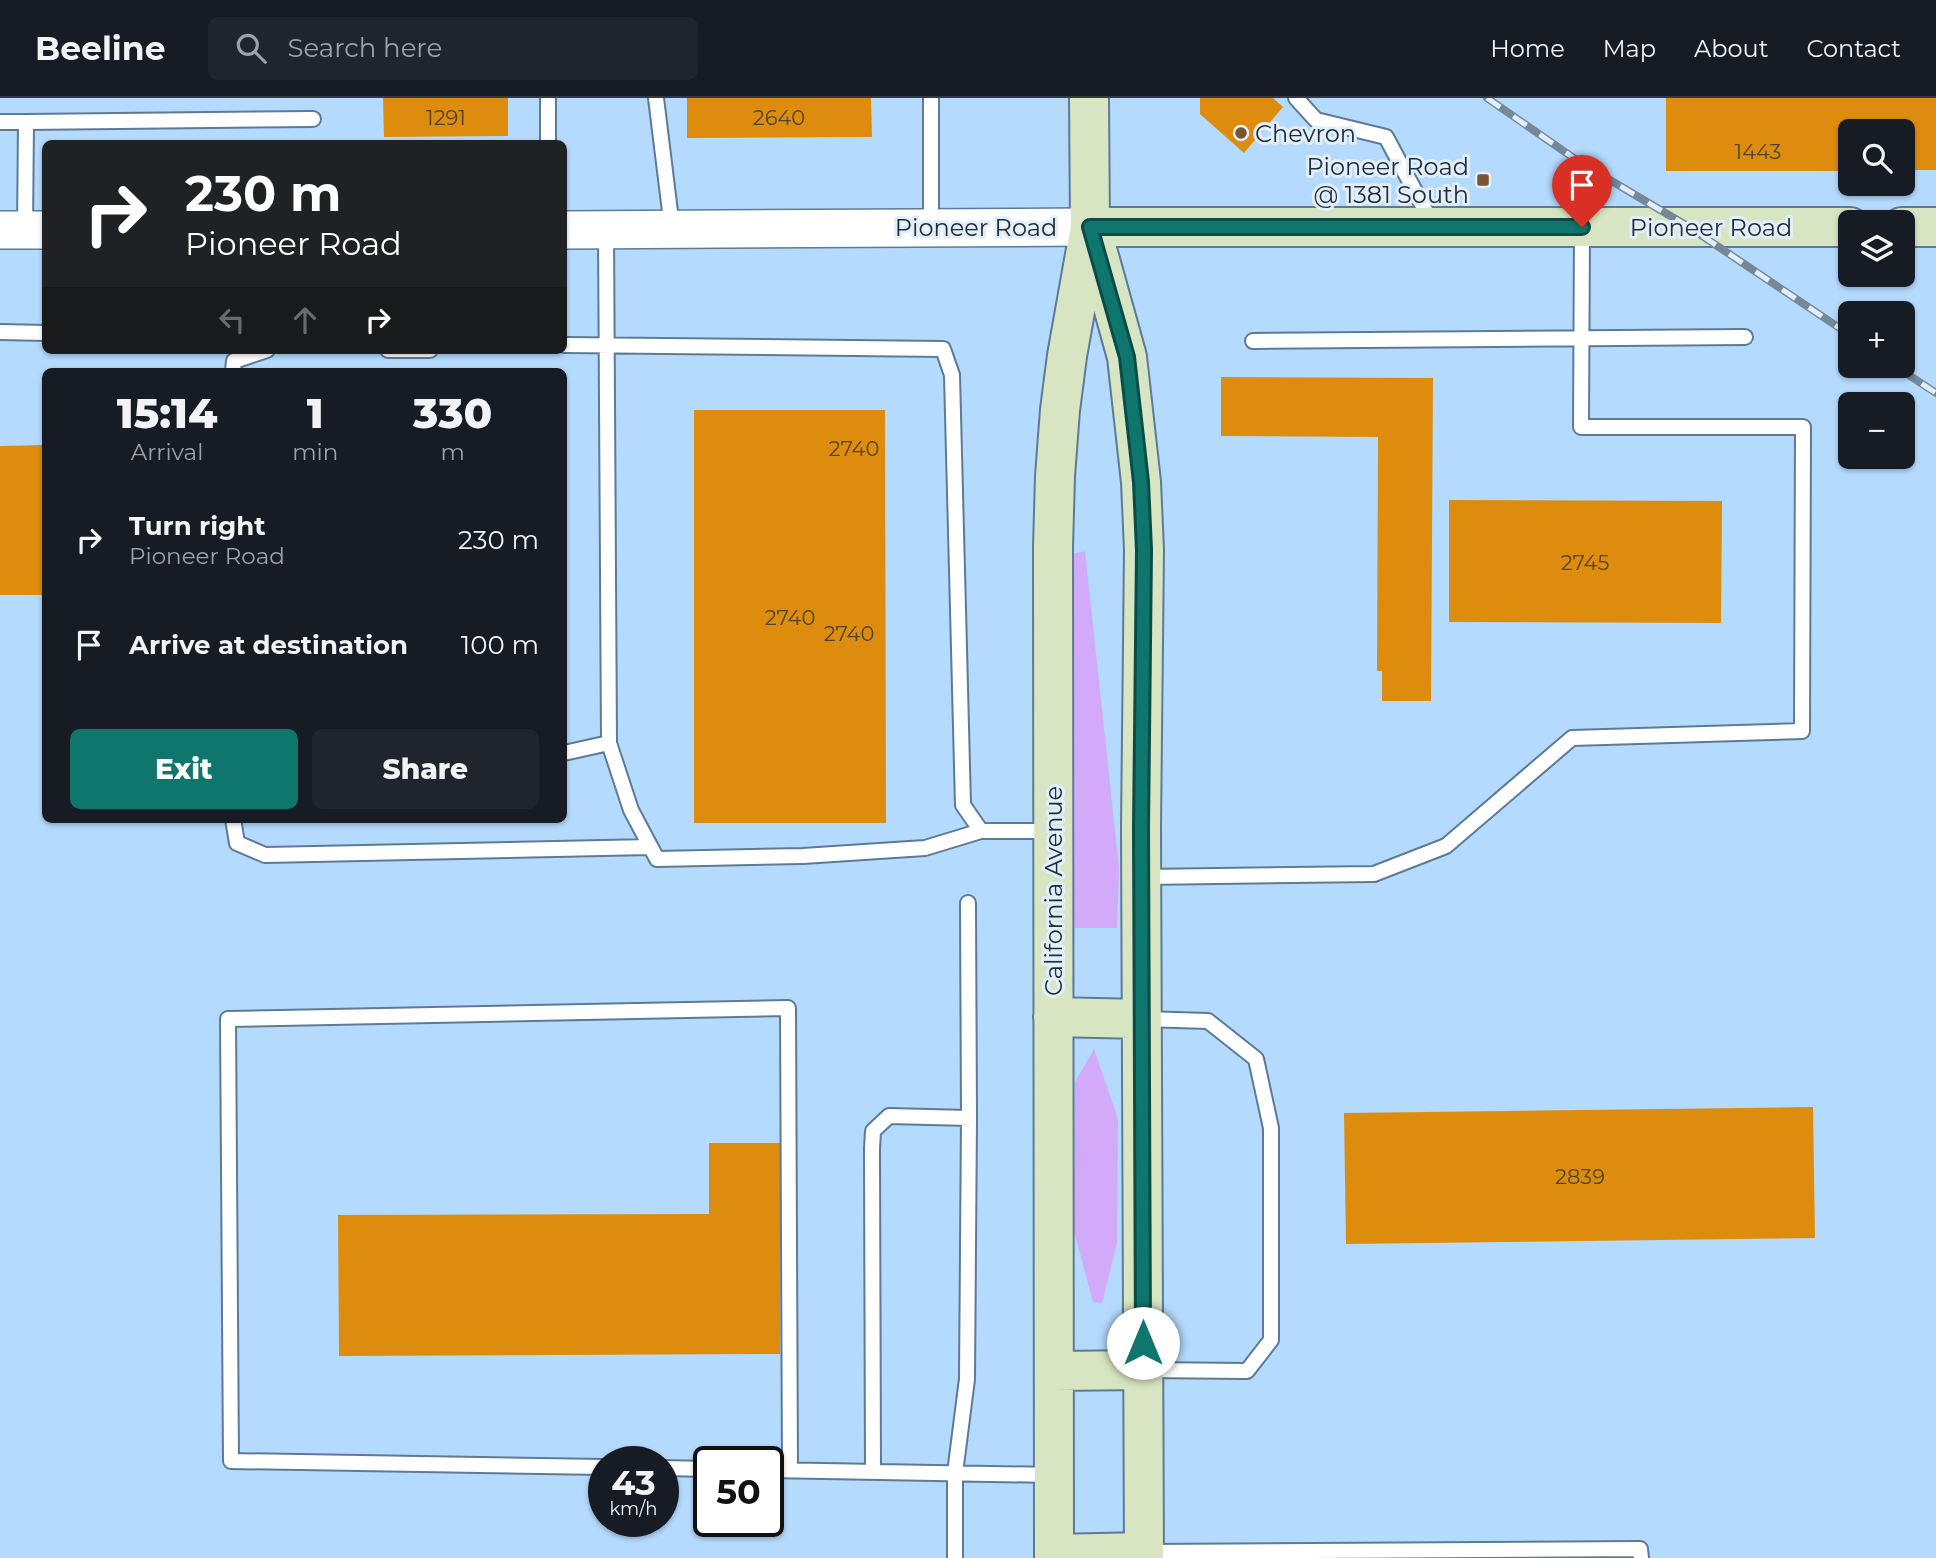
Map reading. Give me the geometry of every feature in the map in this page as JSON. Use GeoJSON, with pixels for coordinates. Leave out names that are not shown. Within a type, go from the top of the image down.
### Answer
{"type":"FeatureCollection","features":[{"type":"Feature","properties":{"kind":"main road","name":"California Avenue"},"geometry":{"type":"LineString","coordinates":[[1054,1556],[1053,547],[1060,410],[1090,227],[1089,98]]}},
{"type":"Feature","properties":{"kind":"main road","name":"California Avenue"},"geometry":{"type":"LineString","coordinates":[[1090,227],[1127,357],[1141,482],[1144,550],[1144,1555]]}},
{"type":"Feature","properties":{"kind":"main road","name":"Pioneer Road"},"geometry":{"type":"LineString","coordinates":[[1090,227],[1838,227]]}},
{"type":"Feature","properties":{"kind":"main road"},"geometry":{"type":"LineString","coordinates":[[1915,227],[1936,227]]}},
{"type":"Feature","properties":{"kind":"main road"},"geometry":{"type":"LineString","coordinates":[[1053,1017],[1142,1019]]}},
{"type":"Feature","properties":{"kind":"main road"},"geometry":{"type":"LineString","coordinates":[[1054,1371],[1143,1370]]}},
{"type":"Feature","properties":{"kind":"main road"},"geometry":{"type":"LineString","coordinates":[[1054,1556],[1144,1555]]}},
{"type":"Feature","properties":{"kind":"street","name":"Pioneer Road"},"geometry":{"type":"LineString","coordinates":[[567,230],[1090,227]]}},
{"type":"Feature","properties":{"kind":"lane"},"geometry":{"type":"LineString","coordinates":[[548,98],[548,140]]}},
{"type":"Feature","properties":{"kind":"lane"},"geometry":{"type":"LineString","coordinates":[[656,98],[672,229]]}},
{"type":"Feature","properties":{"kind":"lane"},"geometry":{"type":"LineString","coordinates":[[931,98],[931,228]]}},
{"type":"Feature","properties":{"kind":"lane"},"geometry":{"type":"LineString","coordinates":[[1296,98],[1316,120],[1386,137],[1435,227]]}},
{"type":"Feature","properties":{"kind":"lane"},"geometry":{"type":"LineString","coordinates":[[0,122],[313,119]]}},
{"type":"Feature","properties":{"kind":"lane"},"geometry":{"type":"LineString","coordinates":[[24,230],[26,122]]}},
{"type":"Feature","properties":{"kind":"lane"},"geometry":{"type":"LineString","coordinates":[[1142,877],[1374,874],[1446,846],[1572,738],[1802,731],[1803,427],[1581,427],[1582,227]]}},
{"type":"Feature","properties":{"kind":"lane"},"geometry":{"type":"LineString","coordinates":[[606,229],[610,743],[631,810],[657,859],[803,856],[925,848],[981,831],[1053,831]]}},
{"type":"Feature","properties":{"kind":"lane"},"geometry":{"type":"LineString","coordinates":[[0,332],[42,333]]}},
{"type":"Feature","properties":{"kind":"lane"},"geometry":{"type":"LineString","coordinates":[[1253,341],[1745,337]]}},
{"type":"Feature","properties":{"kind":"lane"},"geometry":{"type":"LineString","coordinates":[[567,345],[943,349],[952,375],[963,805],[981,831]]}},
{"type":"Feature","properties":{"kind":"lane"},"geometry":{"type":"LineString","coordinates":[[233,368],[234,361],[255,354]]}},
{"type":"Feature","properties":{"kind":"lane"},"geometry":{"type":"LineString","coordinates":[[567,752],[610,743]]}},
{"type":"Feature","properties":{"kind":"lane"},"geometry":{"type":"LineString","coordinates":[[234,823],[237,843],[265,855],[650,847]]}},
{"type":"Feature","properties":{"kind":"lane"},"geometry":{"type":"LineString","coordinates":[[955,1558],[955,1473],[967,1379],[968,903]]}},
{"type":"Feature","properties":{"kind":"lane"},"geometry":{"type":"LineString","coordinates":[[588,1467],[231,1461],[228,1019],[788,1008],[790,1470]]}},
{"type":"Feature","properties":{"kind":"lane"},"geometry":{"type":"LineString","coordinates":[[1142,1019],[1208,1021],[1256,1059],[1271,1128],[1270,1340],[1247,1371],[1143,1370]]}},
{"type":"Feature","properties":{"kind":"lane"},"geometry":{"type":"LineString","coordinates":[[873,1471],[873,1131],[889,1116],[969,1118]]}},
{"type":"Feature","properties":{"kind":"lane"},"geometry":{"type":"LineString","coordinates":[[784,1470],[1054,1475]]}},
{"type":"Feature","properties":{"kind":"lane"},"geometry":{"type":"LineString","coordinates":[[1144,1555],[1640,1549],[1641,1558]]}},
{"type":"Feature","properties":{"kind":"shaded area"},"geometry":{"type":"Polygon","coordinates":[[[0,98],[1936,98],[1936,1558],[0,1558],[0,98]]]}},
{"type":"Feature","properties":{"kind":"shaded area"},"geometry":{"type":"Polygon","coordinates":[[[1085,551],[1119,868],[1117,928],[1072,928],[1072,554],[1085,551]]]}},
{"type":"Feature","properties":{"kind":"shaded area"},"geometry":{"type":"Polygon","coordinates":[[[1094,1049],[1118,1119],[1117,1243],[1102,1303],[1093,1302],[1074,1231],[1075,1082],[1094,1049]]]}},
{"type":"Feature","properties":{"kind":"building"},"geometry":{"type":"Polygon","coordinates":[[[383,98],[508,98],[508,136],[384,137],[383,98]]]}},
{"type":"Feature","properties":{"kind":"building"},"geometry":{"type":"Polygon","coordinates":[[[687,98],[871,98],[872,137],[687,138],[687,98]]]}},
{"type":"Feature","properties":{"kind":"building","name":"Chevron"},"geometry":{"type":"Polygon","coordinates":[[[1200,98],[1273,98],[1283,107],[1244,153],[1200,114],[1200,98]]]}},
{"type":"Feature","properties":{"kind":"building"},"geometry":{"type":"Polygon","coordinates":[[[1666,98],[1936,98],[1936,170],[1915,170],[1915,119],[1838,119],[1838,171],[1666,171],[1666,98]]]}},
{"type":"Feature","properties":{"kind":"building"},"geometry":{"type":"Polygon","coordinates":[[[1221,377],[1433,378],[1431,701],[1382,701],[1382,671],[1377,671],[1378,437],[1221,436],[1221,377]]]}},
{"type":"Feature","properties":{"kind":"building"},"geometry":{"type":"Polygon","coordinates":[[[694,410],[885,410],[886,823],[694,823],[694,410]]]}},
{"type":"Feature","properties":{"kind":"building"},"geometry":{"type":"Polygon","coordinates":[[[42,445],[42,595],[0,595],[0,446],[42,445]]]}},
{"type":"Feature","properties":{"kind":"building"},"geometry":{"type":"Polygon","coordinates":[[[1449,500],[1722,501],[1721,623],[1449,622],[1449,500]]]}},
{"type":"Feature","properties":{"kind":"building"},"geometry":{"type":"Polygon","coordinates":[[[1813,1107],[1815,1238],[1346,1244],[1344,1113],[1813,1107]]]}},
{"type":"Feature","properties":{"kind":"building"},"geometry":{"type":"Polygon","coordinates":[[[709,1143],[780,1143],[780,1354],[339,1356],[338,1215],[709,1214],[709,1143]]]}},
{"type":"Feature","properties":{"kind":"railway"},"geometry":{"type":"LineString","coordinates":[[1487,98],[1578,161],[1689,227],[1838,327]]}},
{"type":"Feature","properties":{"kind":"railway"},"geometry":{"type":"LineString","coordinates":[[1913,378],[1936,393]]}},
{"type":"Feature","properties":{"kind":"place","name":"Chevron"},"geometry":{"type":"Point","coordinates":[1241,133]}},
{"type":"Feature","properties":{"kind":"place","name":"Pioneer Road @ 1381 South"},"geometry":{"type":"Point","coordinates":[1483,180]}},
{"type":"Feature","properties":{"kind":"route"},"geometry":{"type":"LineString","coordinates":[[1143,1343],[1141,828],[1144,550],[1141,482],[1127,357],[1090,227],[1582,227]]}}]}
